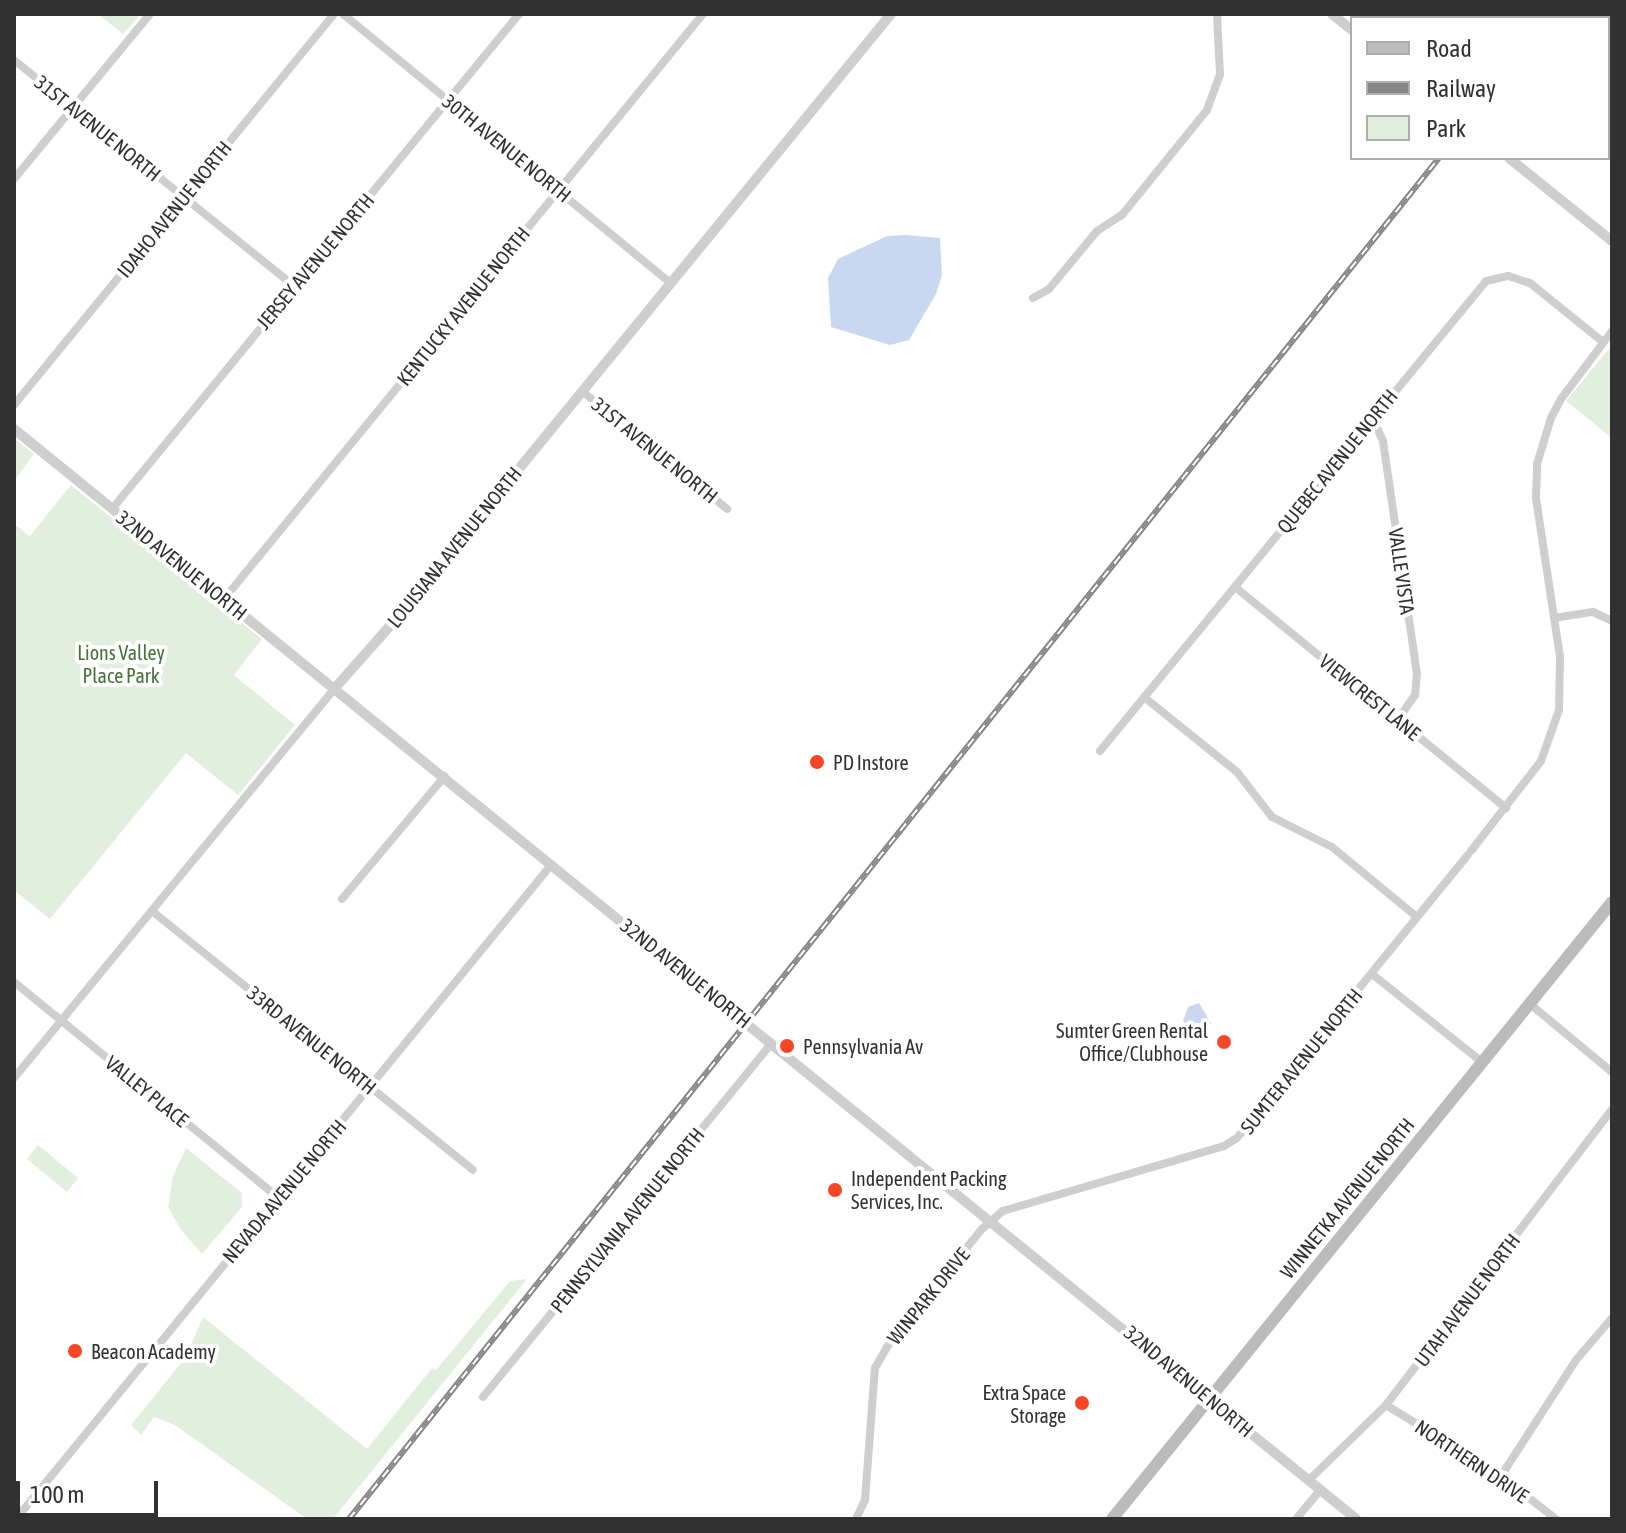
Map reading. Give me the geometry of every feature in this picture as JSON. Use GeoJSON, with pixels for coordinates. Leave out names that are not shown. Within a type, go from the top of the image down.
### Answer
{"type":"FeatureCollection","features":[{"type":"Feature","properties":{"kind":"main road","name":"WINNETKA AVENUE NORTH"},"geometry":{"type":"LineString","coordinates":[[1112,1519],[1612,902]]}},
{"type":"Feature","properties":{"kind":"street"},"geometry":{"type":"LineString","coordinates":[[14,179],[150,14]]}},
{"type":"Feature","properties":{"kind":"street","name":"IDAHO AVENUE NORTH"},"geometry":{"type":"LineString","coordinates":[[14,405],[334,14]]}},
{"type":"Feature","properties":{"kind":"street","name":"30TH AVENUE NORTH"},"geometry":{"type":"LineString","coordinates":[[343,14],[670,283]]}},
{"type":"Feature","properties":{"kind":"street","name":"JERSEY AVENUE NORTH"},"geometry":{"type":"LineString","coordinates":[[112,509],[519,14]]}},
{"type":"Feature","properties":{"kind":"street","name":"KENTUCKY AVENUE NORTH"},"geometry":{"type":"LineString","coordinates":[[224,599],[703,14]]}},
{"type":"Feature","properties":{"kind":"street","name":"LOUISIANA AVENUE NORTH"},"geometry":{"type":"LineString","coordinates":[[14,1078],[891,14]]}},
{"type":"Feature","properties":{"kind":"street"},"geometry":{"type":"LineString","coordinates":[[1033,298],[1049,289],[1097,231],[1122,215],[1207,110],[1220,74],[1217,14]]}},
{"type":"Feature","properties":{"kind":"street"},"geometry":{"type":"LineString","coordinates":[[1332,14],[1350,28]]}},
{"type":"Feature","properties":{"kind":"street","name":"31ST AVENUE NORTH"},"geometry":{"type":"LineString","coordinates":[[14,60],[294,286]]}},
{"type":"Feature","properties":{"kind":"street"},"geometry":{"type":"LineString","coordinates":[[1511,160],[1612,241]]}},
{"type":"Feature","properties":{"kind":"street","name":"QUEBEC AVENUE NORTH"},"geometry":{"type":"LineString","coordinates":[[1100,751],[1476,291],[1497,277],[1508,276],[1530,283],[1603,342]]}},
{"type":"Feature","properties":{"kind":"street","name":"SUMTER AVENUE NORTH"},"geometry":{"type":"LineString","coordinates":[[992,1220],[1003,1211],[1224,1146],[1237,1138],[1541,761],[1559,710],[1561,684],[1536,498],[1537,464],[1551,418],[1561,399],[1612,331]]}},
{"type":"Feature","properties":{"kind":"street","name":"31ST AVENUE NORTH"},"geometry":{"type":"LineString","coordinates":[[582,391],[727,509]]}},
{"type":"Feature","properties":{"kind":"street","name":"VALLE VISTA"},"geometry":{"type":"LineString","coordinates":[[1369,423],[1378,430],[1383,441],[1417,673],[1415,695],[1398,719]]}},
{"type":"Feature","properties":{"kind":"street","name":"32ND AVENUE NORTH"},"geometry":{"type":"LineString","coordinates":[[14,429],[992,1220],[1356,1519]]}},
{"type":"Feature","properties":{"kind":"street","name":"VIEWCREST LANE"},"geometry":{"type":"LineString","coordinates":[[1235,587],[1506,808]]}},
{"type":"Feature","properties":{"kind":"street"},"geometry":{"type":"LineString","coordinates":[[1554,618],[1593,612],[1612,621]]}},
{"type":"Feature","properties":{"kind":"street"},"geometry":{"type":"LineString","coordinates":[[1144,697],[1237,772],[1272,817],[1332,847],[1417,917]]}},
{"type":"Feature","properties":{"kind":"street"},"geometry":{"type":"LineString","coordinates":[[342,899],[445,776]]}},
{"type":"Feature","properties":{"kind":"street","name":"NEVADA AVENUE NORTH"},"geometry":{"type":"LineString","coordinates":[[16,1519],[552,864]]}},
{"type":"Feature","properties":{"kind":"street","name":"33RD AVENUE NORTH"},"geometry":{"type":"LineString","coordinates":[[152,911],[473,1170]]}},
{"type":"Feature","properties":{"kind":"street"},"geometry":{"type":"LineString","coordinates":[[1372,974],[1482,1062]]}},
{"type":"Feature","properties":{"kind":"street","name":"VALLEY PLACE"},"geometry":{"type":"LineString","coordinates":[[14,982],[280,1199]]}},
{"type":"Feature","properties":{"kind":"street"},"geometry":{"type":"LineString","coordinates":[[1530,1004],[1612,1072]]}},
{"type":"Feature","properties":{"kind":"street","name":"PENNSYLVANIA AVENUE NORTH"},"geometry":{"type":"LineString","coordinates":[[483,1397],[772,1043]]}},
{"type":"Feature","properties":{"kind":"street","name":"UTAH AVENUE NORTH"},"geometry":{"type":"LineString","coordinates":[[1309,1480],[1386,1405],[1612,1109]]}},
{"type":"Feature","properties":{"kind":"street","name":"WINPARK DRIVE"},"geometry":{"type":"LineString","coordinates":[[856,1519],[865,1500],[873,1379],[881,1356],[992,1220]]}},
{"type":"Feature","properties":{"kind":"street"},"geometry":{"type":"LineString","coordinates":[[1501,1476],[1576,1360],[1612,1318]]}},
{"type":"Feature","properties":{"kind":"street","name":"NORTHERN DRIVE"},"geometry":{"type":"LineString","coordinates":[[1386,1405],[1501,1476],[1556,1519]]}},
{"type":"Feature","properties":{"kind":"street"},"geometry":{"type":"LineString","coordinates":[[1296,1519],[1320,1490]]}},
{"type":"Feature","properties":{"kind":"green space"},"geometry":{"type":"Polygon","coordinates":[[[98,14],[141,14],[123,34],[98,14]]]}},
{"type":"Feature","properties":{"kind":"green space"},"geometry":{"type":"Polygon","coordinates":[[[1612,345],[1612,438],[1566,401],[1612,345]]]}},
{"type":"Feature","properties":{"kind":"green space"},"geometry":{"type":"Polygon","coordinates":[[[14,438],[34,454],[14,481],[14,438]]]}},
{"type":"Feature","properties":{"kind":"green space","name":"Lions Valley Place Park"},"geometry":{"type":"Polygon","coordinates":[[[71,485],[262,639],[234,675],[295,725],[238,795],[186,753],[50,919],[14,890],[14,524],[30,536],[71,485]]]}},
{"type":"Feature","properties":{"kind":"green space"},"geometry":{"type":"Polygon","coordinates":[[[38,1145],[78,1178],[67,1192],[27,1159],[38,1145]]]}},
{"type":"Feature","properties":{"kind":"green space"},"geometry":{"type":"Polygon","coordinates":[[[186,1148],[242,1193],[242,1207],[202,1254],[181,1230],[168,1207],[173,1176],[186,1148]]]}},
{"type":"Feature","properties":{"kind":"green space"},"geometry":{"type":"Polygon","coordinates":[[[527,1279],[333,1519],[307,1519],[175,1425],[154,1417],[141,1435],[131,1425],[185,1358],[203,1317],[367,1449],[432,1368],[436,1370],[510,1281],[527,1279]]]}},
{"type":"Feature","properties":{"kind":"water"},"geometry":{"type":"Polygon","coordinates":[[[887,236],[940,238],[942,275],[936,294],[909,340],[890,345],[831,327],[828,278],[838,259],[887,236]]]}},
{"type":"Feature","properties":{"kind":"water"},"geometry":{"type":"Polygon","coordinates":[[[1199,1003],[1211,1023],[1206,1030],[1198,1026],[1188,1027],[1183,1021],[1188,1007],[1199,1003]]]}},
{"type":"Feature","properties":{"kind":"railway"},"geometry":{"type":"LineString","coordinates":[[349,1519],[1437,160]]}},
{"type":"Feature","properties":{"kind":"place","name":"PD Instore"},"geometry":{"type":"Point","coordinates":[817,762]}},
{"type":"Feature","properties":{"kind":"place","name":"Sumter Green Rental Office/Clubhouse"},"geometry":{"type":"Point","coordinates":[1224,1042]}},
{"type":"Feature","properties":{"kind":"place","name":"Pennsylvania Av"},"geometry":{"type":"Point","coordinates":[787,1046]}},
{"type":"Feature","properties":{"kind":"place","name":"Independent Packing Services, Inc."},"geometry":{"type":"Point","coordinates":[835,1190]}},
{"type":"Feature","properties":{"kind":"place","name":"Beacon Academy"},"geometry":{"type":"Point","coordinates":[75,1351]}},
{"type":"Feature","properties":{"kind":"place","name":"Extra Space Storage"},"geometry":{"type":"Point","coordinates":[1082,1403]}}]}
